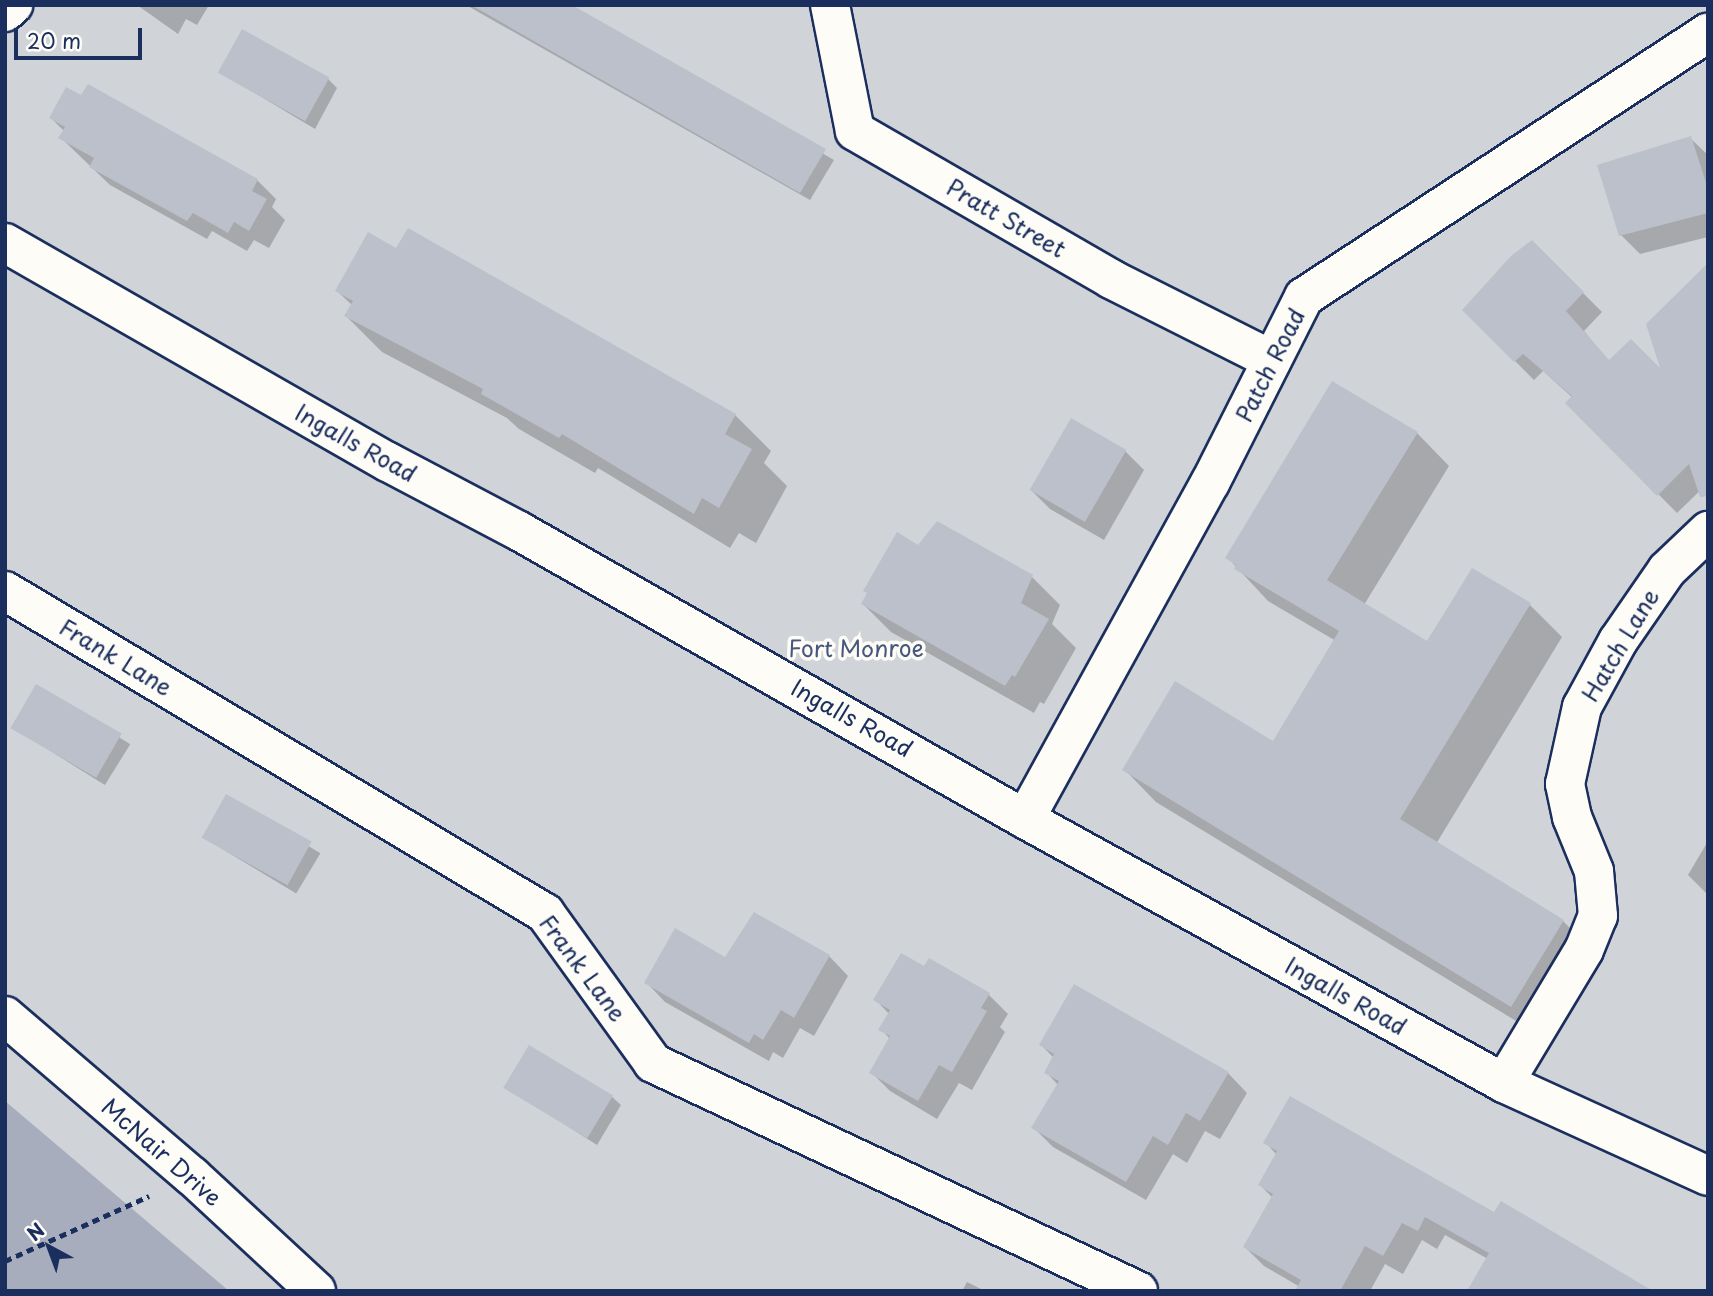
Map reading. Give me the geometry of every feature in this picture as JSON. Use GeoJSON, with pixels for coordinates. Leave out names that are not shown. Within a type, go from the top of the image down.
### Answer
{"type":"FeatureCollection","features":[{"type":"Feature","properties":{"kind":"street"},"geometry":{"type":"LineString","coordinates":[[5,12],[13,5]]}},
{"type":"Feature","properties":{"kind":"street","name":"Pratt Street"},"geometry":{"type":"LineString","coordinates":[[830,5],[855,131],[1111,279],[1272,360]]}},
{"type":"Feature","properties":{"kind":"street","name":"Patch Road"},"geometry":{"type":"LineString","coordinates":[[1025,819],[1210,483],[1304,297],[1708,33]]}},
{"type":"Feature","properties":{"kind":"street","name":"Ingalls Road"},"geometry":{"type":"LineString","coordinates":[[9,252],[1504,1083],[1708,1176]]}},
{"type":"Feature","properties":{"kind":"street","name":"Hatch Lane"},"geometry":{"type":"LineString","coordinates":[[1504,1083],[1584,950],[1598,916],[1594,871],[1572,817],[1565,784],[1582,707],[1618,641],[1667,570],[1708,531]]}},
{"type":"Feature","properties":{"kind":"street","name":"Frank Lane"},"geometry":{"type":"LineString","coordinates":[[5,591],[545,913],[653,1063],[1138,1291]]}},
{"type":"Feature","properties":{"kind":"street","name":"McNair Drive"},"geometry":{"type":"LineString","coordinates":[[5,1016],[192,1176],[316,1291]]}},
{"type":"Feature","properties":{"kind":"path"},"geometry":{"type":"LineString","coordinates":[[5,1261],[149,1196]]}},
{"type":"Feature","properties":{"kind":"green space","name":"Fort Monroe"},"geometry":{"type":"Polygon","coordinates":[[[5,5],[1708,5],[1708,1291],[5,1291],[5,5]]]}},
{"type":"Feature","properties":{"kind":"water"},"geometry":{"type":"Polygon","coordinates":[[[5,1101],[229,1291],[5,1291],[5,1101]]]}},
{"type":"Feature","properties":{"kind":"building"},"geometry":{"type":"Polygon","coordinates":[[[471,5],[572,5],[826,149],[800,193],[471,5]]]}},
{"type":"Feature","properties":{"kind":"building"},"geometry":{"type":"Polygon","coordinates":[[[242,29],[329,77],[305,121],[218,73],[242,29]]]}},
{"type":"Feature","properties":{"kind":"building"},"geometry":{"type":"Polygon","coordinates":[[[88,84],[258,179],[252,191],[267,199],[249,231],[234,222],[228,233],[193,213],[187,221],[89,167],[94,158],[58,138],[65,127],[49,118],[66,87],[81,95],[88,84]]]}},
{"type":"Feature","properties":{"kind":"building"},"geometry":{"type":"Polygon","coordinates":[[[1691,136],[1708,189],[1708,213],[1619,236],[1597,165],[1691,136]]]}},
{"type":"Feature","properties":{"kind":"building"},"geometry":{"type":"Polygon","coordinates":[[[408,228],[736,414],[725,434],[752,449],[719,508],[702,498],[694,514],[562,434],[559,438],[481,394],[483,389],[344,316],[353,301],[335,291],[368,232],[396,248],[408,228]]]}},
{"type":"Feature","properties":{"kind":"building"},"geometry":{"type":"Polygon","coordinates":[[[1532,240],[1584,292],[1566,311],[1609,360],[1631,339],[1660,368],[1646,324],[1708,263],[1708,496],[1700,497],[1689,464],[1657,496],[1565,403],[1572,396],[1523,354],[1514,362],[1462,310],[1511,256],[1532,240]]]}},
{"type":"Feature","properties":{"kind":"building"},"geometry":{"type":"Polygon","coordinates":[[[1332,381],[1418,432],[1327,580],[1427,641],[1472,568],[1531,603],[1400,819],[1564,920],[1511,1007],[1122,770],[1175,681],[1273,741],[1339,631],[1234,569],[1236,565],[1225,558],[1332,381]]]}},
{"type":"Feature","properties":{"kind":"building"},"geometry":{"type":"Polygon","coordinates":[[[1071,418],[1126,450],[1085,522],[1030,490],[1071,418]]]}},
{"type":"Feature","properties":{"kind":"building"},"geometry":{"type":"Polygon","coordinates":[[[937,521],[1033,575],[1021,603],[1049,619],[1015,677],[1012,675],[1005,686],[861,604],[867,593],[863,591],[897,532],[918,545],[937,521]]]}},
{"type":"Feature","properties":{"kind":"building"},"geometry":{"type":"Polygon","coordinates":[[[36,684],[122,734],[96,778],[10,728],[36,684]]]}},
{"type":"Feature","properties":{"kind":"building"},"geometry":{"type":"Polygon","coordinates":[[[226,794],[312,842],[287,885],[202,838],[226,794]]]}},
{"type":"Feature","properties":{"kind":"building"},"geometry":{"type":"Polygon","coordinates":[[[754,912],[830,955],[794,1018],[781,1010],[763,1040],[754,1034],[749,1043],[644,983],[675,928],[725,957],[754,912]]]}},
{"type":"Feature","properties":{"kind":"building"},"geometry":{"type":"Polygon","coordinates":[[[901,953],[924,966],[929,958],[990,993],[981,1008],[987,1011],[952,1072],[939,1065],[918,1101],[869,1073],[890,1036],[878,1030],[890,1010],[873,1000],[901,953]]]}},
{"type":"Feature","properties":{"kind":"building"},"geometry":{"type":"Polygon","coordinates":[[[1074,984],[1229,1072],[1200,1121],[1186,1113],[1168,1145],[1153,1136],[1126,1182],[1031,1128],[1059,1081],[1044,1073],[1054,1054],[1039,1045],[1074,984]]]}},
{"type":"Feature","properties":{"kind":"building"},"geometry":{"type":"Polygon","coordinates":[[[529,1045],[613,1095],[587,1138],[503,1088],[529,1045]]]}},
{"type":"Feature","properties":{"kind":"building"},"geometry":{"type":"Polygon","coordinates":[[[1290,1096],[1494,1212],[1501,1201],[1653,1291],[1467,1291],[1489,1253],[1425,1217],[1418,1231],[1402,1223],[1383,1256],[1365,1246],[1340,1291],[1295,1291],[1301,1280],[1243,1247],[1273,1194],[1258,1185],[1277,1151],[1263,1143],[1290,1096]]]}}]}
